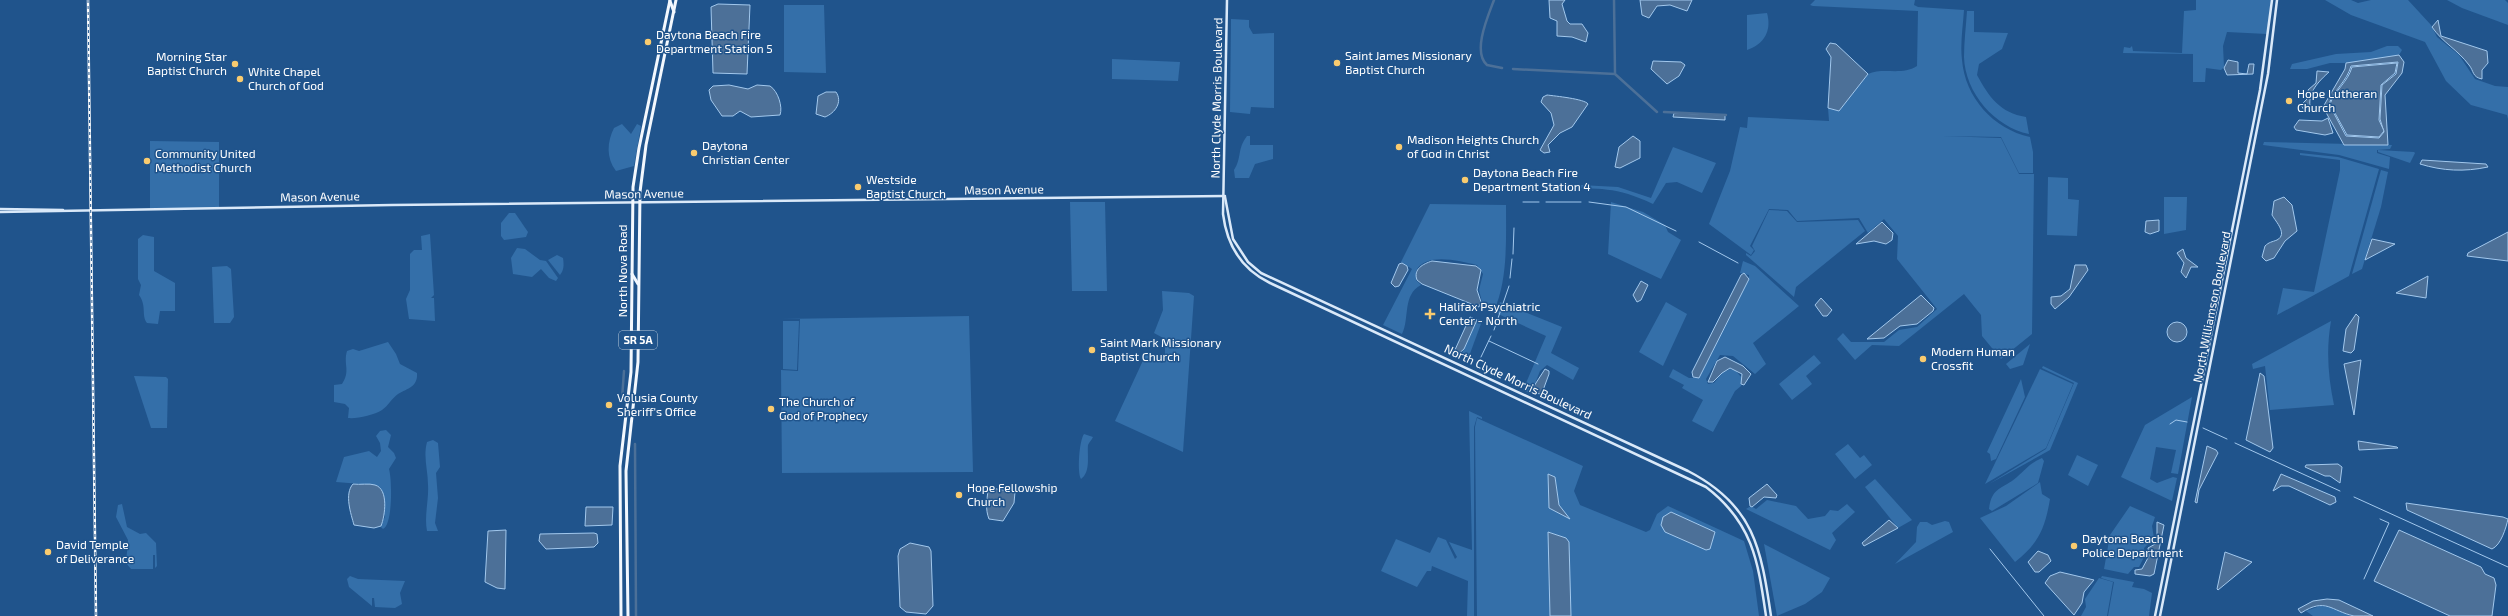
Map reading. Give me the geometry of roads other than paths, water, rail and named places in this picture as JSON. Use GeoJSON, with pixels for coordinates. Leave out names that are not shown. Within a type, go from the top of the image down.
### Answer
{"type":"FeatureCollection","features":[{"type":"Feature","properties":{"kind":"main road","name":"North Nova Road"},"geometry":{"type":"LineString","coordinates":[[628,616],[626,462],[637,380],[639,204],[646,145],[676,0]]}},
{"type":"Feature","properties":{"kind":"main road","name":"North Clyde Morris Boulevard"},"geometry":{"type":"LineString","coordinates":[[1227,0],[1225,196],[1223,202],[1225,227],[1236,255],[1249,270],[1262,279],[1706,487],[1735,514],[1749,537],[1758,562],[1766,616]]}},
{"type":"Feature","properties":{"kind":"main road","name":"North Williamson Boulevard"},"geometry":{"type":"LineString","coordinates":[[2155,616],[2260,90],[2272,0]]}},
{"type":"Feature","properties":{"kind":"main road","name":"North Williamson Boulevard"},"geometry":{"type":"LineString","coordinates":[[2160,616],[2266,82],[2277,0]]}},
{"type":"Feature","properties":{"kind":"main road","name":"North Nova Road"},"geometry":{"type":"LineString","coordinates":[[621,616],[620,471],[631,372],[632,204],[638,154],[670,1]]}},
{"type":"Feature","properties":{"kind":"main road"},"geometry":{"type":"LineString","coordinates":[[670,1],[674,13]]}},
{"type":"Feature","properties":{"kind":"main road","name":"North Clyde Morris Boulevard"},"geometry":{"type":"LineString","coordinates":[[1225,196],[1228,202],[1230,231],[1240,252],[1254,268],[1276,280],[1639,448],[1711,484],[1731,502],[1753,535],[1763,560],[1771,616]]}},
{"type":"Feature","properties":{"kind":"main road","name":"Mason Avenue"},"geometry":{"type":"LineString","coordinates":[[0,212],[58,213],[63,211],[1225,196]]}},
{"type":"Feature","properties":{"kind":"main road","name":"Mason Avenue"},"geometry":{"type":"LineString","coordinates":[[0,209],[58,209],[63,211]]}},
{"type":"Feature","properties":{"kind":"main road"},"geometry":{"type":"LineString","coordinates":[[1236,255],[1240,252]]}},
{"type":"Feature","properties":{"kind":"main road"},"geometry":{"type":"LineString","coordinates":[[632,272],[638,284]]}},
{"type":"Feature","properties":{"kind":"waterway"},"geometry":{"type":"LineString","coordinates":[[1494,0],[1483,34],[1481,52],[1487,65],[1502,68]]}},
{"type":"Feature","properties":{"kind":"waterway"},"geometry":{"type":"LineString","coordinates":[[1614,0],[1615,73]]}},
{"type":"Feature","properties":{"kind":"waterway"},"geometry":{"type":"LineString","coordinates":[[1513,69],[1615,74],[1657,112]]}},
{"type":"Feature","properties":{"kind":"waterway"},"geometry":{"type":"LineString","coordinates":[[1664,112],[1726,115]]}},
{"type":"Feature","properties":{"kind":"waterway"},"geometry":{"type":"LineString","coordinates":[[1523,202],[1539,202]]}},
{"type":"Feature","properties":{"kind":"waterway"},"geometry":{"type":"LineString","coordinates":[[1546,202],[1581,202]]}},
{"type":"Feature","properties":{"kind":"waterway"},"geometry":{"type":"LineString","coordinates":[[1589,202],[1626,207],[1676,231]]}},
{"type":"Feature","properties":{"kind":"waterway"},"geometry":{"type":"LineString","coordinates":[[1513,254],[1514,228]]}},
{"type":"Feature","properties":{"kind":"waterway"},"geometry":{"type":"LineString","coordinates":[[1699,242],[1738,263]]}},
{"type":"Feature","properties":{"kind":"waterway"},"geometry":{"type":"LineString","coordinates":[[1510,278],[1512,259]]}},
{"type":"Feature","properties":{"kind":"waterway"},"geometry":{"type":"LineString","coordinates":[[1494,330],[1509,286]]}},
{"type":"Feature","properties":{"kind":"waterway"},"geometry":{"type":"LineString","coordinates":[[1481,357],[1491,336]]}},
{"type":"Feature","properties":{"kind":"waterway"},"geometry":{"type":"LineString","coordinates":[[1489,341],[1538,364]]}},
{"type":"Feature","properties":{"kind":"waterway"},"geometry":{"type":"LineString","coordinates":[[622,399],[624,371]]}},
{"type":"Feature","properties":{"kind":"waterway"},"geometry":{"type":"LineString","coordinates":[[2170,424],[2176,420],[2187,422]]}},
{"type":"Feature","properties":{"kind":"waterway"},"geometry":{"type":"LineString","coordinates":[[2203,428],[2227,439]]}},
{"type":"Feature","properties":{"kind":"waterway"},"geometry":{"type":"LineString","coordinates":[[2235,443],[2340,491]]}},
{"type":"Feature","properties":{"kind":"waterway"},"geometry":{"type":"LineString","coordinates":[[635,444],[636,616]]}},
{"type":"Feature","properties":{"kind":"waterway"},"geometry":{"type":"LineString","coordinates":[[2354,497],[2508,567]]}},
{"type":"Feature","properties":{"kind":"waterway"},"geometry":{"type":"LineString","coordinates":[[2364,579],[2389,523],[2380,519]]}},
{"type":"Feature","properties":{"kind":"waterway"},"geometry":{"type":"LineString","coordinates":[[1990,549],[2044,616]]}},
{"type":"Feature","properties":{"kind":"railway"},"geometry":{"type":"LineString","coordinates":[[88,0],[96,616]]}},
{"type":"Feature","properties":{"kind":"place","name":"Daytona Beach Fire Department Station 5"},"geometry":{"type":"Point","coordinates":[648,42]}},
{"type":"Feature","properties":{"kind":"place","name":"Saint James Missionary Baptist Church"},"geometry":{"type":"Point","coordinates":[1337,63]}},
{"type":"Feature","properties":{"kind":"place","name":"Morning Star Baptist Church"},"geometry":{"type":"Point","coordinates":[235,64]}},
{"type":"Feature","properties":{"kind":"place","name":"White Chapel Church of God"},"geometry":{"type":"Point","coordinates":[240,79]}},
{"type":"Feature","properties":{"kind":"place","name":"Hope Lutheran Church"},"geometry":{"type":"Point","coordinates":[2289,101]}},
{"type":"Feature","properties":{"kind":"place","name":"Madison Heights Church of God in Christ"},"geometry":{"type":"Point","coordinates":[1399,147]}},
{"type":"Feature","properties":{"kind":"place","name":"Daytona Christian Center"},"geometry":{"type":"Point","coordinates":[694,153]}},
{"type":"Feature","properties":{"kind":"place","name":"Community United Methodist Church"},"geometry":{"type":"Point","coordinates":[147,161]}},
{"type":"Feature","properties":{"kind":"place","name":"Daytona Beach Fire Department Station 4"},"geometry":{"type":"Point","coordinates":[1465,180]}},
{"type":"Feature","properties":{"kind":"place","name":"Westside Baptist Church"},"geometry":{"type":"Point","coordinates":[858,187]}},
{"type":"Feature","properties":{"kind":"place","name":"Halifax Psychiatric Center - North"},"geometry":{"type":"Point","coordinates":[1430,314]}},
{"type":"Feature","properties":{"kind":"place","name":"Saint Mark Missionary Baptist Church"},"geometry":{"type":"Point","coordinates":[1092,350]}},
{"type":"Feature","properties":{"kind":"place","name":"Modern Human Crossfit"},"geometry":{"type":"Point","coordinates":[1923,359]}},
{"type":"Feature","properties":{"kind":"place","name":"Volusia County Sheriff's Office"},"geometry":{"type":"Point","coordinates":[609,405]}},
{"type":"Feature","properties":{"kind":"place","name":"The Church of God of Prophecy"},"geometry":{"type":"Point","coordinates":[771,409]}},
{"type":"Feature","properties":{"kind":"place","name":"Hope Fellowship Church"},"geometry":{"type":"Point","coordinates":[959,495]}},
{"type":"Feature","properties":{"kind":"place","name":"Daytona Beach Police Department"},"geometry":{"type":"Point","coordinates":[2074,546]}},
{"type":"Feature","properties":{"kind":"place","name":"David Temple of Deliverance"},"geometry":{"type":"Point","coordinates":[48,552]}}]}
